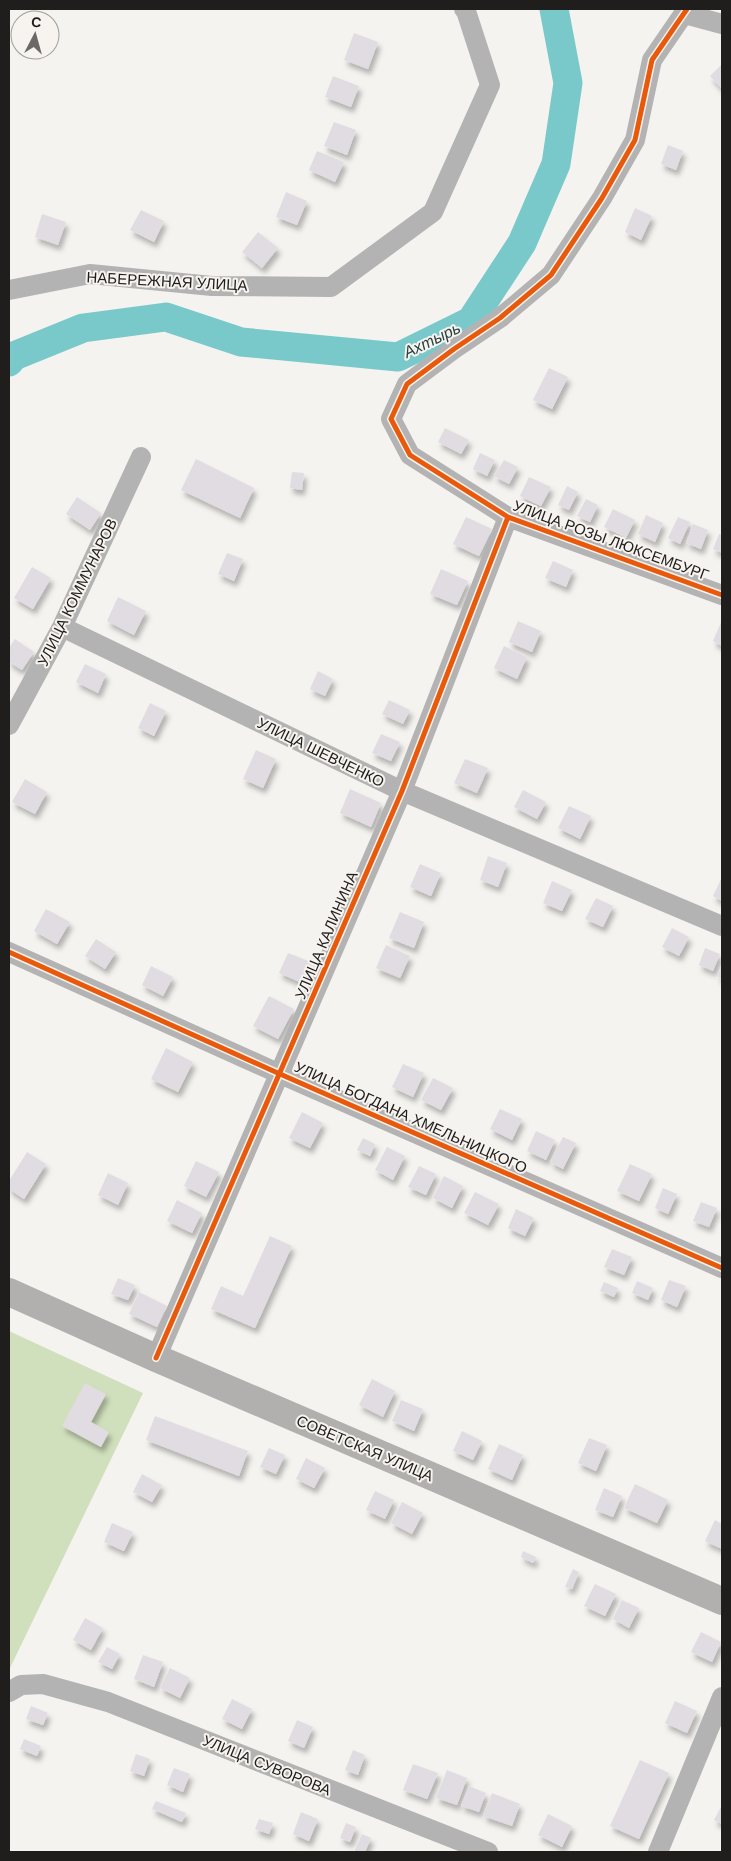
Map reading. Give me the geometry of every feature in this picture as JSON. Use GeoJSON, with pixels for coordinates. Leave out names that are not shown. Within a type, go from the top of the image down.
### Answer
{"type":"FeatureCollection","features":[{"type":"Feature","properties":{"kind":"highway","name":"СОВЕТСКАЯ УЛИЦА"},"geometry":{"type":"LineString","coordinates":[[9,1292],[156,1358],[722,1601]]}},
{"type":"Feature","properties":{"kind":"street","name":"НАБЕРЕЖНАЯ УЛИЦА"},"geometry":{"type":"LineString","coordinates":[[9,290],[90,274],[212,286],[332,287],[434,212],[490,85],[466,10],[464,9]]}},
{"type":"Feature","properties":{"kind":"street"},"geometry":{"type":"LineString","coordinates":[[686,11],[722,24]]}},
{"type":"Feature","properties":{"kind":"street","name":"УЛИЦА РОЗЫ ЛЮКСЕМБУРГ"},"geometry":{"type":"LineString","coordinates":[[686,11],[652,60],[635,140],[602,198],[551,275],[500,318],[407,384],[391,419],[410,455],[508,517],[722,594]]}},
{"type":"Feature","properties":{"kind":"street","name":"УЛИЦА КОММУНАРОВ"},"geometry":{"type":"LineString","coordinates":[[9,725],[62,627],[141,457]]}},
{"type":"Feature","properties":{"kind":"street","name":"УЛИЦА КАЛИНИНА"},"geometry":{"type":"LineString","coordinates":[[156,1358],[402,791],[508,517]]}},
{"type":"Feature","properties":{"kind":"street","name":"УЛИЦА ШЕВЧЕНКО"},"geometry":{"type":"LineString","coordinates":[[62,627],[402,791],[722,926]]}},
{"type":"Feature","properties":{"kind":"street","name":"УЛИЦА БОГДАНА ХМЕЛЬНИЦКОГО"},"geometry":{"type":"LineString","coordinates":[[9,952],[280,1074],[722,1268]]}},
{"type":"Feature","properties":{"kind":"street","name":"УЛИЦА СУВОРОВА"},"geometry":{"type":"LineString","coordinates":[[9,1692],[21,1685],[43,1684],[108,1702],[488,1852]]}},
{"type":"Feature","properties":{"kind":"street"},"geometry":{"type":"LineString","coordinates":[[658,1852],[722,1697]]}},
{"type":"Feature","properties":{"kind":"green space"},"geometry":{"type":"Polygon","coordinates":[[[9,1331],[143,1393],[9,1670],[9,1331]]]}},
{"type":"Feature","properties":{"kind":"building"},"geometry":{"type":"Polygon","coordinates":[[[354,33],[378,42],[368,69],[344,60],[354,33]]]}},
{"type":"Feature","properties":{"kind":"building"},"geometry":{"type":"Polygon","coordinates":[[[722,64],[722,89],[710,76],[722,64]]]}},
{"type":"Feature","properties":{"kind":"building"},"geometry":{"type":"Polygon","coordinates":[[[333,76],[359,86],[351,107],[325,97],[333,76]]]}},
{"type":"Feature","properties":{"kind":"building"},"geometry":{"type":"Polygon","coordinates":[[[334,122],[356,130],[347,155],[324,146],[334,122]]]}},
{"type":"Feature","properties":{"kind":"building"},"geometry":{"type":"Polygon","coordinates":[[[668,145],[683,151],[676,170],[661,164],[668,145]]]}},
{"type":"Feature","properties":{"kind":"building"},"geometry":{"type":"Polygon","coordinates":[[[317,151],[344,162],[335,182],[309,170],[317,151]]]}},
{"type":"Feature","properties":{"kind":"building"},"geometry":{"type":"Polygon","coordinates":[[[286,192],[307,201],[297,225],[276,217],[286,192]]]}},
{"type":"Feature","properties":{"kind":"building"},"geometry":{"type":"Polygon","coordinates":[[[635,208],[652,216],[641,240],[625,232],[635,208]]]}},
{"type":"Feature","properties":{"kind":"building"},"geometry":{"type":"Polygon","coordinates":[[[141,210],[164,221],[154,242],[130,230],[141,210]]]}},
{"type":"Feature","properties":{"kind":"building"},"geometry":{"type":"Polygon","coordinates":[[[42,214],[66,222],[58,245],[35,237],[42,214]]]}},
{"type":"Feature","properties":{"kind":"building"},"geometry":{"type":"Polygon","coordinates":[[[258,232],[278,248],[262,268],[242,252],[258,232]]]}},
{"type":"Feature","properties":{"kind":"building"},"geometry":{"type":"Polygon","coordinates":[[[549,368],[568,377],[552,409],[533,400],[549,368]]]}},
{"type":"Feature","properties":{"kind":"building"},"geometry":{"type":"Polygon","coordinates":[[[445,428],[469,440],[461,454],[438,442],[445,428]]]}},
{"type":"Feature","properties":{"kind":"building"},"geometry":{"type":"Polygon","coordinates":[[[480,453],[495,460],[487,476],[473,469],[480,453]]]}},
{"type":"Feature","properties":{"kind":"building"},"geometry":{"type":"Polygon","coordinates":[[[196,459],[254,488],[240,518],[181,490],[196,459]]]}},
{"type":"Feature","properties":{"kind":"building"},"geometry":{"type":"Polygon","coordinates":[[[504,460],[518,467],[509,484],[494,476],[504,460]]]}},
{"type":"Feature","properties":{"kind":"building"},"geometry":{"type":"Polygon","coordinates":[[[292,472],[304,473],[302,490],[290,488],[292,472]]]}},
{"type":"Feature","properties":{"kind":"building"},"geometry":{"type":"Polygon","coordinates":[[[529,477],[551,487],[541,506],[520,496],[529,477]]]}},
{"type":"Feature","properties":{"kind":"building"},"geometry":{"type":"Polygon","coordinates":[[[567,486],[578,492],[569,510],[558,505],[567,486]]]}},
{"type":"Feature","properties":{"kind":"building"},"geometry":{"type":"Polygon","coordinates":[[[77,497],[101,513],[90,530],[66,514],[77,497]]]}},
{"type":"Feature","properties":{"kind":"building"},"geometry":{"type":"Polygon","coordinates":[[[586,499],[598,505],[590,522],[577,516],[586,499]]]}},
{"type":"Feature","properties":{"kind":"building"},"geometry":{"type":"Polygon","coordinates":[[[613,509],[635,520],[626,538],[604,527],[613,509]]]}},
{"type":"Feature","properties":{"kind":"building"},"geometry":{"type":"Polygon","coordinates":[[[646,515],[663,523],[655,542],[638,534],[646,515]]]}},
{"type":"Feature","properties":{"kind":"building"},"geometry":{"type":"Polygon","coordinates":[[[466,517],[492,529],[479,556],[453,544],[466,517]]]}},
{"type":"Feature","properties":{"kind":"building"},"geometry":{"type":"Polygon","coordinates":[[[678,517],[690,522],[680,544],[668,538],[678,517]]]}},
{"type":"Feature","properties":{"kind":"building"},"geometry":{"type":"Polygon","coordinates":[[[693,524],[708,530],[701,549],[686,543],[693,524]]]}},
{"type":"Feature","properties":{"kind":"building"},"geometry":{"type":"Polygon","coordinates":[[[719,534],[722,535],[722,553],[713,549],[719,534]]]}},
{"type":"Feature","properties":{"kind":"building"},"geometry":{"type":"Polygon","coordinates":[[[227,553],[243,559],[234,581],[218,574],[227,553]]]}},
{"type":"Feature","properties":{"kind":"building"},"geometry":{"type":"Polygon","coordinates":[[[553,561],[573,570],[566,587],[545,578],[553,561]]]}},
{"type":"Feature","properties":{"kind":"building"},"geometry":{"type":"Polygon","coordinates":[[[32,567],[51,578],[33,609],[14,598],[32,567]]]}},
{"type":"Feature","properties":{"kind":"building"},"geometry":{"type":"Polygon","coordinates":[[[441,569],[468,581],[457,605],[430,594],[441,569]]]}},
{"type":"Feature","properties":{"kind":"building"},"geometry":{"type":"Polygon","coordinates":[[[118,597],[146,611],[134,635],[107,621],[118,597]]]}},
{"type":"Feature","properties":{"kind":"building"},"geometry":{"type":"Polygon","coordinates":[[[722,620],[722,646],[713,641],[722,620]]]}},
{"type":"Feature","properties":{"kind":"building"},"geometry":{"type":"Polygon","coordinates":[[[518,621],[541,631],[532,652],[509,642],[518,621]]]}},
{"type":"Feature","properties":{"kind":"building"},"geometry":{"type":"Polygon","coordinates":[[[15,639],[34,652],[22,670],[9,662],[9,648],[15,639]]]}},
{"type":"Feature","properties":{"kind":"building"},"geometry":{"type":"Polygon","coordinates":[[[504,646],[527,657],[517,679],[494,668],[504,646]]]}},
{"type":"Feature","properties":{"kind":"building"},"geometry":{"type":"Polygon","coordinates":[[[85,664],[106,674],[98,693],[76,682],[85,664]]]}},
{"type":"Feature","properties":{"kind":"building"},"geometry":{"type":"Polygon","coordinates":[[[318,671],[333,679],[325,696],[310,689],[318,671]]]}},
{"type":"Feature","properties":{"kind":"building"},"geometry":{"type":"Polygon","coordinates":[[[389,700],[410,710],[403,724],[382,714],[389,700]]]}},
{"type":"Feature","properties":{"kind":"building"},"geometry":{"type":"Polygon","coordinates":[[[150,703],[166,711],[154,736],[138,728],[150,703]]]}},
{"type":"Feature","properties":{"kind":"building"},"geometry":{"type":"Polygon","coordinates":[[[381,734],[400,742],[391,761],[372,753],[381,734]]]}},
{"type":"Feature","properties":{"kind":"building"},"geometry":{"type":"Polygon","coordinates":[[[256,750],[276,759],[263,788],[243,779],[256,750]]]}},
{"type":"Feature","properties":{"kind":"building"},"geometry":{"type":"Polygon","coordinates":[[[465,759],[488,768],[477,793],[454,783],[465,759]]]}},
{"type":"Feature","properties":{"kind":"building"},"geometry":{"type":"Polygon","coordinates":[[[25,779],[47,792],[35,814],[12,802],[25,779]]]}},
{"type":"Feature","properties":{"kind":"building"},"geometry":{"type":"Polygon","coordinates":[[[350,789],[381,803],[371,827],[340,813],[350,789]]]}},
{"type":"Feature","properties":{"kind":"building"},"geometry":{"type":"Polygon","coordinates":[[[523,790],[546,802],[537,819],[514,807],[523,790]]]}},
{"type":"Feature","properties":{"kind":"building"},"geometry":{"type":"Polygon","coordinates":[[[569,806],[591,816],[580,839],[558,828],[569,806]]]}},
{"type":"Feature","properties":{"kind":"building"},"geometry":{"type":"Polygon","coordinates":[[[488,856],[507,863],[498,887],[480,880],[488,856]]]}},
{"type":"Feature","properties":{"kind":"building"},"geometry":{"type":"Polygon","coordinates":[[[420,864],[441,873],[431,896],[410,887],[420,864]]]}},
{"type":"Feature","properties":{"kind":"building"},"geometry":{"type":"Polygon","coordinates":[[[722,877],[722,901],[713,896],[722,877]]]}},
{"type":"Feature","properties":{"kind":"building"},"geometry":{"type":"Polygon","coordinates":[[[552,881],[572,890],[562,911],[543,903],[552,881]]]}},
{"type":"Feature","properties":{"kind":"building"},"geometry":{"type":"Polygon","coordinates":[[[596,898],[613,906],[603,927],[585,919],[596,898]]]}},
{"type":"Feature","properties":{"kind":"building"},"geometry":{"type":"Polygon","coordinates":[[[46,909],[70,922],[57,944],[34,931],[46,909]]]}},
{"type":"Feature","properties":{"kind":"building"},"geometry":{"type":"Polygon","coordinates":[[[400,912],[424,922],[414,948],[389,938],[400,912]]]}},
{"type":"Feature","properties":{"kind":"building"},"geometry":{"type":"Polygon","coordinates":[[[672,928],[689,937],[679,956],[662,947],[672,928]]]}},
{"type":"Feature","properties":{"kind":"building"},"geometry":{"type":"Polygon","coordinates":[[[96,939],[116,952],[105,969],[85,956],[96,939]]]}},
{"type":"Feature","properties":{"kind":"building"},"geometry":{"type":"Polygon","coordinates":[[[386,945],[410,956],[400,978],[376,968],[386,945]]]}},
{"type":"Feature","properties":{"kind":"building"},"geometry":{"type":"Polygon","coordinates":[[[705,948],[720,954],[713,971],[699,965],[705,948]]]}},
{"type":"Feature","properties":{"kind":"building"},"geometry":{"type":"Polygon","coordinates":[[[288,953],[311,962],[302,983],[279,973],[288,953]]]}},
{"type":"Feature","properties":{"kind":"building"},"geometry":{"type":"Polygon","coordinates":[[[722,965],[722,979],[717,976],[722,965]]]}},
{"type":"Feature","properties":{"kind":"building"},"geometry":{"type":"Polygon","coordinates":[[[151,966],[173,977],[163,996],[142,985],[151,966]]]}},
{"type":"Feature","properties":{"kind":"building"},"geometry":{"type":"Polygon","coordinates":[[[269,996],[294,1009],[278,1039],[253,1026],[269,996]]]}},
{"type":"Feature","properties":{"kind":"building"},"geometry":{"type":"Polygon","coordinates":[[[166,1048],[193,1062],[178,1092],[151,1079],[166,1048]]]}},
{"type":"Feature","properties":{"kind":"building"},"geometry":{"type":"Polygon","coordinates":[[[403,1064],[424,1073],[413,1097],[392,1087],[403,1064]]]}},
{"type":"Feature","properties":{"kind":"building"},"geometry":{"type":"Polygon","coordinates":[[[433,1078],[453,1088],[441,1110],[421,1100],[433,1078]]]}},
{"type":"Feature","properties":{"kind":"building"},"geometry":{"type":"Polygon","coordinates":[[[500,1109],[522,1119],[512,1140],[490,1129],[500,1109]]]}},
{"type":"Feature","properties":{"kind":"building"},"geometry":{"type":"Polygon","coordinates":[[[302,1112],[323,1123],[310,1148],[289,1138],[302,1112]]]}},
{"type":"Feature","properties":{"kind":"building"},"geometry":{"type":"Polygon","coordinates":[[[536,1131],[555,1140],[546,1160],[527,1151],[536,1131]]]}},
{"type":"Feature","properties":{"kind":"building"},"geometry":{"type":"Polygon","coordinates":[[[563,1137],[576,1143],[563,1169],[550,1162],[563,1137]]]}},
{"type":"Feature","properties":{"kind":"building"},"geometry":{"type":"Polygon","coordinates":[[[363,1138],[375,1144],[370,1156],[357,1150],[363,1138]]]}},
{"type":"Feature","properties":{"kind":"building"},"geometry":{"type":"Polygon","coordinates":[[[387,1147],[405,1156],[393,1180],[375,1170],[387,1147]]]}},
{"type":"Feature","properties":{"kind":"building"},"geometry":{"type":"Polygon","coordinates":[[[27,1152],[46,1164],[24,1199],[9,1189],[9,1181],[27,1152]]]}},
{"type":"Feature","properties":{"kind":"building"},"geometry":{"type":"Polygon","coordinates":[[[196,1161],[219,1172],[206,1197],[184,1186],[196,1161]]]}},
{"type":"Feature","properties":{"kind":"building"},"geometry":{"type":"Polygon","coordinates":[[[630,1164],[652,1174],[639,1201],[617,1191],[630,1164]]]}},
{"type":"Feature","properties":{"kind":"building"},"geometry":{"type":"Polygon","coordinates":[[[419,1166],[436,1174],[426,1195],[408,1187],[419,1166]]]}},
{"type":"Feature","properties":{"kind":"building"},"geometry":{"type":"Polygon","coordinates":[[[108,1173],[128,1183],[118,1205],[98,1195],[108,1173]]]}},
{"type":"Feature","properties":{"kind":"building"},"geometry":{"type":"Polygon","coordinates":[[[444,1176],[463,1186],[452,1208],[433,1198],[444,1176]]]}},
{"type":"Feature","properties":{"kind":"building"},"geometry":{"type":"Polygon","coordinates":[[[663,1188],[677,1194],[668,1214],[655,1208],[663,1188]]]}},
{"type":"Feature","properties":{"kind":"building"},"geometry":{"type":"Polygon","coordinates":[[[475,1192],[499,1204],[488,1225],[464,1213],[475,1192]]]}},
{"type":"Feature","properties":{"kind":"building"},"geometry":{"type":"Polygon","coordinates":[[[177,1200],[202,1213],[192,1233],[167,1221],[177,1200]]]}},
{"type":"Feature","properties":{"kind":"building"},"geometry":{"type":"Polygon","coordinates":[[[701,1202],[717,1208],[709,1227],[693,1221],[701,1202]]]}},
{"type":"Feature","properties":{"kind":"building"},"geometry":{"type":"Polygon","coordinates":[[[516,1209],[534,1218],[525,1236],[508,1228],[516,1209]]]}},
{"type":"Feature","properties":{"kind":"building"},"geometry":{"type":"Polygon","coordinates":[[[270,1236],[292,1246],[255,1328],[211,1309],[221,1286],[243,1296],[270,1236]]]}},
{"type":"Feature","properties":{"kind":"building"},"geometry":{"type":"Polygon","coordinates":[[[612,1249],[632,1257],[624,1275],[604,1267],[612,1249]]]}},
{"type":"Feature","properties":{"kind":"building"},"geometry":{"type":"Polygon","coordinates":[[[118,1278],[135,1285],[128,1300],[111,1294],[118,1278]]]}},
{"type":"Feature","properties":{"kind":"building"},"geometry":{"type":"Polygon","coordinates":[[[669,1280],[686,1286],[677,1307],[661,1300],[669,1280]]]}},
{"type":"Feature","properties":{"kind":"building"},"geometry":{"type":"Polygon","coordinates":[[[637,1281],[653,1288],[648,1300],[632,1293],[637,1281]]]}},
{"type":"Feature","properties":{"kind":"building"},"geometry":{"type":"Polygon","coordinates":[[[604,1282],[618,1288],[614,1297],[600,1291],[604,1282]]]}},
{"type":"Feature","properties":{"kind":"building"},"geometry":{"type":"Polygon","coordinates":[[[139,1292],[167,1306],[157,1327],[129,1314],[139,1292]]]}},
{"type":"Feature","properties":{"kind":"building"},"geometry":{"type":"Polygon","coordinates":[[[372,1379],[395,1391],[383,1417],[359,1405],[372,1379]]]}},
{"type":"Feature","properties":{"kind":"building"},"geometry":{"type":"Polygon","coordinates":[[[85,1383],[106,1394],[91,1422],[109,1432],[101,1447],[62,1426],[85,1383]]]}},
{"type":"Feature","properties":{"kind":"building"},"geometry":{"type":"Polygon","coordinates":[[[401,1400],[423,1409],[414,1431],[392,1421],[401,1400]]]}},
{"type":"Feature","properties":{"kind":"building"},"geometry":{"type":"Polygon","coordinates":[[[155,1416],[248,1451],[239,1476],[146,1440],[155,1416]]]}},
{"type":"Feature","properties":{"kind":"building"},"geometry":{"type":"Polygon","coordinates":[[[462,1431],[482,1441],[473,1460],[453,1451],[462,1431]]]}},
{"type":"Feature","properties":{"kind":"building"},"geometry":{"type":"Polygon","coordinates":[[[589,1438],[607,1445],[596,1471],[578,1463],[589,1438]]]}},
{"type":"Feature","properties":{"kind":"building"},"geometry":{"type":"Polygon","coordinates":[[[499,1444],[523,1455],[512,1480],[488,1469],[499,1444]]]}},
{"type":"Feature","properties":{"kind":"building"},"geometry":{"type":"Polygon","coordinates":[[[269,1448],[285,1455],[276,1474],[260,1467],[269,1448]]]}},
{"type":"Feature","properties":{"kind":"building"},"geometry":{"type":"Polygon","coordinates":[[[306,1458],[325,1468],[314,1488],[296,1479],[306,1458]]]}},
{"type":"Feature","properties":{"kind":"building"},"geometry":{"type":"Polygon","coordinates":[[[142,1474],[162,1485],[152,1502],[133,1492],[142,1474]]]}},
{"type":"Feature","properties":{"kind":"building"},"geometry":{"type":"Polygon","coordinates":[[[635,1484],[668,1500],[657,1523],[624,1508],[635,1484]]]}},
{"type":"Feature","properties":{"kind":"building"},"geometry":{"type":"Polygon","coordinates":[[[604,1488],[622,1496],[613,1517],[595,1510],[604,1488]]]}},
{"type":"Feature","properties":{"kind":"building"},"geometry":{"type":"Polygon","coordinates":[[[375,1491],[394,1500],[385,1519],[366,1510],[375,1491]]]}},
{"type":"Feature","properties":{"kind":"building"},"geometry":{"type":"Polygon","coordinates":[[[402,1502],[423,1513],[412,1534],[391,1523],[402,1502]]]}},
{"type":"Feature","properties":{"kind":"building"},"geometry":{"type":"Polygon","coordinates":[[[715,1520],[722,1524],[722,1549],[705,1541],[715,1520]]]}},
{"type":"Feature","properties":{"kind":"building"},"geometry":{"type":"Polygon","coordinates":[[[112,1523],[133,1532],[124,1551],[104,1542],[112,1523]]]}},
{"type":"Feature","properties":{"kind":"building"},"geometry":{"type":"Polygon","coordinates":[[[523,1551],[536,1557],[533,1563],[521,1557],[523,1551]]]}},
{"type":"Feature","properties":{"kind":"building"},"geometry":{"type":"Polygon","coordinates":[[[573,1569],[579,1572],[572,1589],[565,1587],[573,1569]]]}},
{"type":"Feature","properties":{"kind":"building"},"geometry":{"type":"Polygon","coordinates":[[[595,1584],[616,1594],[605,1616],[584,1606],[595,1584]]]}},
{"type":"Feature","properties":{"kind":"building"},"geometry":{"type":"Polygon","coordinates":[[[622,1600],[639,1608],[629,1628],[613,1619],[622,1600]]]}},
{"type":"Feature","properties":{"kind":"building"},"geometry":{"type":"Polygon","coordinates":[[[85,1618],[103,1628],[91,1650],[73,1640],[85,1618]]]}},
{"type":"Feature","properties":{"kind":"building"},"geometry":{"type":"Polygon","coordinates":[[[701,1632],[721,1642],[712,1662],[691,1652],[701,1632]]]}},
{"type":"Feature","properties":{"kind":"building"},"geometry":{"type":"Polygon","coordinates":[[[107,1647],[120,1654],[112,1669],[98,1662],[107,1647]]]}},
{"type":"Feature","properties":{"kind":"building"},"geometry":{"type":"Polygon","coordinates":[[[143,1655],[163,1662],[154,1687],[134,1679],[143,1655]]]}},
{"type":"Feature","properties":{"kind":"building"},"geometry":{"type":"Polygon","coordinates":[[[170,1668],[190,1678],[180,1698],[160,1688],[170,1668]]]}},
{"type":"Feature","properties":{"kind":"building"},"geometry":{"type":"Polygon","coordinates":[[[232,1699],[252,1709],[242,1729],[222,1719],[232,1699]]]}},
{"type":"Feature","properties":{"kind":"building"},"geometry":{"type":"Polygon","coordinates":[[[675,1701],[697,1711],[687,1733],[665,1723],[675,1701]]]}},
{"type":"Feature","properties":{"kind":"building"},"geometry":{"type":"Polygon","coordinates":[[[31,1706],[48,1713],[43,1725],[26,1719],[31,1706]]]}},
{"type":"Feature","properties":{"kind":"building"},"geometry":{"type":"Polygon","coordinates":[[[297,1720],[313,1727],[304,1748],[288,1741],[297,1720]]]}},
{"type":"Feature","properties":{"kind":"building"},"geometry":{"type":"Polygon","coordinates":[[[24,1739],[41,1746],[37,1756],[20,1749],[24,1739]]]}},
{"type":"Feature","properties":{"kind":"building"},"geometry":{"type":"Polygon","coordinates":[[[353,1750],[365,1755],[358,1775],[345,1770],[353,1750]]]}},
{"type":"Feature","properties":{"kind":"building"},"geometry":{"type":"Polygon","coordinates":[[[136,1754],[150,1759],[144,1776],[130,1771],[136,1754]]]}},
{"type":"Feature","properties":{"kind":"building"},"geometry":{"type":"Polygon","coordinates":[[[640,1760],[669,1773],[639,1839],[610,1826],[640,1760]]]}},
{"type":"Feature","properties":{"kind":"building"},"geometry":{"type":"Polygon","coordinates":[[[413,1764],[438,1773],[427,1799],[403,1790],[413,1764]]]}},
{"type":"Feature","properties":{"kind":"building"},"geometry":{"type":"Polygon","coordinates":[[[174,1768],[190,1774],[183,1792],[167,1785],[174,1768]]]}},
{"type":"Feature","properties":{"kind":"building"},"geometry":{"type":"Polygon","coordinates":[[[447,1770],[467,1778],[457,1805],[436,1798],[447,1770]]]}},
{"type":"Feature","properties":{"kind":"building"},"geometry":{"type":"Polygon","coordinates":[[[469,1786],[486,1793],[479,1812],[461,1806],[469,1786]]]}},
{"type":"Feature","properties":{"kind":"building"},"geometry":{"type":"Polygon","coordinates":[[[492,1793],[520,1804],[512,1826],[483,1816],[492,1793]]]}},
{"type":"Feature","properties":{"kind":"building"},"geometry":{"type":"Polygon","coordinates":[[[156,1801],[186,1813],[182,1822],[152,1809],[156,1801]]]}},
{"type":"Feature","properties":{"kind":"building"},"geometry":{"type":"Polygon","coordinates":[[[722,1805],[722,1824],[714,1820],[722,1805]]]}},
{"type":"Feature","properties":{"kind":"building"},"geometry":{"type":"Polygon","coordinates":[[[301,1812],[318,1819],[309,1841],[293,1834],[301,1812]]]}},
{"type":"Feature","properties":{"kind":"building"},"geometry":{"type":"Polygon","coordinates":[[[548,1814],[572,1826],[562,1847],[538,1835],[548,1814]]]}},
{"type":"Feature","properties":{"kind":"building"},"geometry":{"type":"Polygon","coordinates":[[[259,1819],[273,1823],[269,1834],[255,1829],[259,1819]]]}},
{"type":"Feature","properties":{"kind":"building"},"geometry":{"type":"Polygon","coordinates":[[[346,1823],[356,1827],[350,1842],[340,1838],[346,1823]]]}},
{"type":"Feature","properties":{"kind":"building"},"geometry":{"type":"Polygon","coordinates":[[[362,1834],[371,1838],[365,1852],[354,1852],[362,1834]]]}},
{"type":"Feature","properties":{"kind":"waterway","name":"Ахтырь"},"geometry":{"type":"LineString","coordinates":[[9,362],[14,356],[83,328],[166,317],[241,342],[398,357],[471,321],[522,243],[556,164],[568,83],[554,9]]}},
{"type":"Feature","properties":{"kind":"cycle path"},"geometry":{"type":"LineString","coordinates":[[687,9],[652,60],[635,140],[602,198],[551,275],[500,318],[407,384],[391,419],[410,455],[508,517],[722,595]]}},
{"type":"Feature","properties":{"kind":"cycle path"},"geometry":{"type":"LineString","coordinates":[[156,1358],[402,791],[508,517]]}},
{"type":"Feature","properties":{"kind":"cycle path"},"geometry":{"type":"LineString","coordinates":[[9,952],[280,1074],[722,1268]]}}]}
